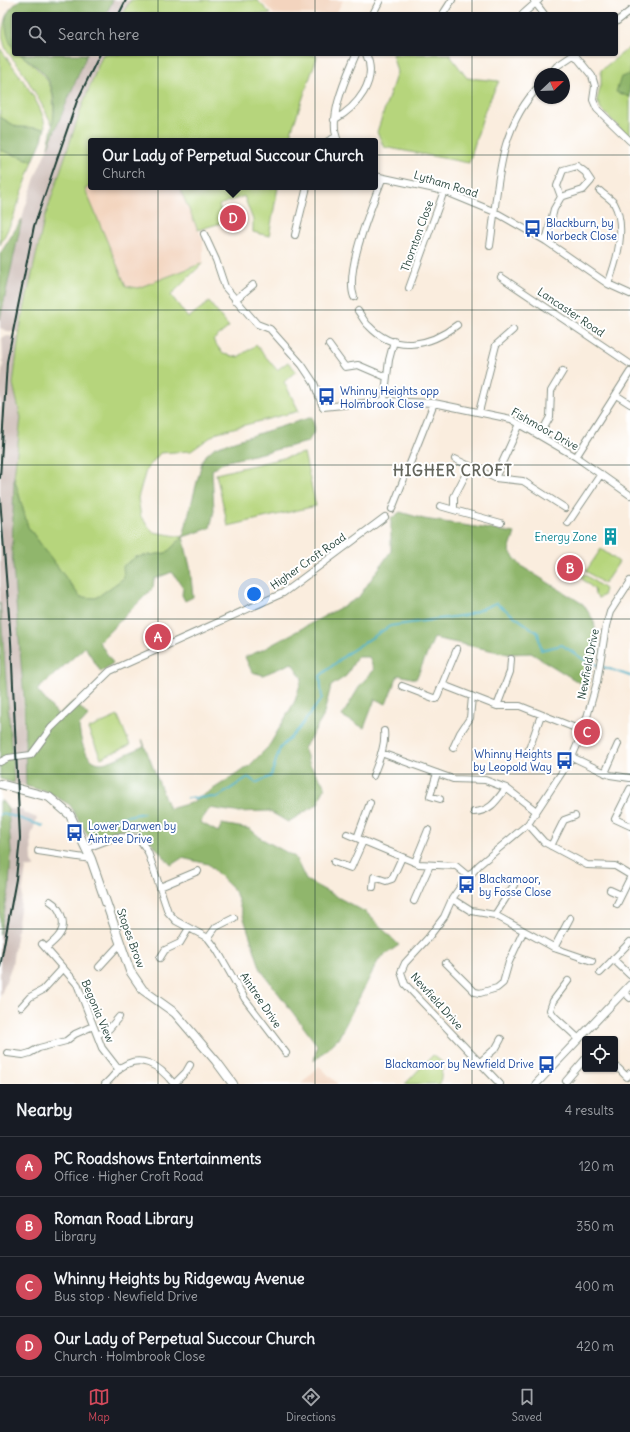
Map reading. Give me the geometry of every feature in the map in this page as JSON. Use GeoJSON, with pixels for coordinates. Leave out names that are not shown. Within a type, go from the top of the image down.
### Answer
{"type":"FeatureCollection","features":[{"type":"Feature","properties":{"kind":"main road","name":"Stopes Brow"},"geometry":{"type":"LineString","coordinates":[[0,784],[37,793],[49,798],[70,815],[92,858],[130,972],[143,990],[175,1013],[216,1061],[232,1084]]}},
{"type":"Feature","properties":{"kind":"street"},"geometry":{"type":"LineString","coordinates":[[374,12],[380,0]]}},
{"type":"Feature","properties":{"kind":"street"},"geometry":{"type":"LineString","coordinates":[[444,12],[452,0]]}},
{"type":"Feature","properties":{"kind":"street"},"geometry":{"type":"LineString","coordinates":[[525,12],[536,1],[543,12]]}},
{"type":"Feature","properties":{"kind":"street"},"geometry":{"type":"LineString","coordinates":[[618,20],[630,11]]}},
{"type":"Feature","properties":{"kind":"street"},"geometry":{"type":"LineString","coordinates":[[337,138],[334,120],[344,82],[355,56]]}},
{"type":"Feature","properties":{"kind":"street"},"geometry":{"type":"LineString","coordinates":[[334,120],[348,112],[358,103],[370,74],[366,56]]}},
{"type":"Feature","properties":{"kind":"street"},"geometry":{"type":"LineString","coordinates":[[556,68],[571,56]]}},
{"type":"Feature","properties":{"kind":"street"},"geometry":{"type":"LineString","coordinates":[[576,56],[592,76],[595,86],[593,100],[598,109],[630,141]]}},
{"type":"Feature","properties":{"kind":"street"},"geometry":{"type":"LineString","coordinates":[[490,246],[501,162],[512,125],[534,94]]}},
{"type":"Feature","properties":{"kind":"street"},"geometry":{"type":"LineString","coordinates":[[546,241],[554,209],[561,197],[583,190],[591,181],[585,172],[577,166],[563,170],[557,186],[561,197]]}},
{"type":"Feature","properties":{"kind":"street","name":"Lytham Road"},"geometry":{"type":"LineString","coordinates":[[378,177],[406,182],[444,192],[495,212],[546,241],[608,284],[630,294]]}},
{"type":"Feature","properties":{"kind":"street"},"geometry":{"type":"LineString","coordinates":[[354,297],[351,290],[352,277],[359,244],[382,179]]}},
{"type":"Feature","properties":{"kind":"street"},"geometry":{"type":"LineString","coordinates":[[296,235],[306,190]]}},
{"type":"Feature","properties":{"kind":"street"},"geometry":{"type":"LineString","coordinates":[[600,191],[613,202],[621,222],[615,265],[608,284]]}},
{"type":"Feature","properties":{"kind":"street","name":"Thornton Close"},"geometry":{"type":"LineString","coordinates":[[409,288],[444,192]]}},
{"type":"Feature","properties":{"kind":"street"},"geometry":{"type":"LineString","coordinates":[[204,234],[216,260],[225,287],[234,300],[253,285]]}},
{"type":"Feature","properties":{"kind":"street","name":"Lancaster Road"},"geometry":{"type":"LineString","coordinates":[[501,278],[630,364]]}},
{"type":"Feature","properties":{"kind":"street","name":"Fishmoor Drive"},"geometry":{"type":"LineString","coordinates":[[234,300],[257,324],[270,329],[302,365],[314,383],[321,406],[384,401],[434,403],[510,419],[576,456],[630,495]]}},
{"type":"Feature","properties":{"kind":"street"},"geometry":{"type":"LineString","coordinates":[[358,311],[368,326],[383,337],[402,344],[423,344],[444,336],[457,325]]}},
{"type":"Feature","properties":{"kind":"street"},"geometry":{"type":"LineString","coordinates":[[479,412],[496,345],[514,330]]}},
{"type":"Feature","properties":{"kind":"street"},"geometry":{"type":"LineString","coordinates":[[384,401],[386,377],[394,341]]}},
{"type":"Feature","properties":{"kind":"street"},"geometry":{"type":"LineString","coordinates":[[329,346],[345,367],[358,365],[386,377]]}},
{"type":"Feature","properties":{"kind":"street"},"geometry":{"type":"LineString","coordinates":[[540,435],[550,417],[551,391],[563,371]]}},
{"type":"Feature","properties":{"kind":"street"},"geometry":{"type":"LineString","coordinates":[[576,456],[630,372]]}},
{"type":"Feature","properties":{"kind":"street"},"geometry":{"type":"LineString","coordinates":[[616,395],[630,404]]}},
{"type":"Feature","properties":{"kind":"street"},"geometry":{"type":"LineString","coordinates":[[392,509],[434,403]]}},
{"type":"Feature","properties":{"kind":"street"},"geometry":{"type":"LineString","coordinates":[[495,478],[520,424]]}},
{"type":"Feature","properties":{"kind":"street"},"geometry":{"type":"LineString","coordinates":[[455,459],[495,478],[523,481],[565,508]]}},
{"type":"Feature","properties":{"kind":"street"},"geometry":{"type":"LineString","coordinates":[[454,510],[454,497],[470,466]]}},
{"type":"Feature","properties":{"kind":"street"},"geometry":{"type":"LineString","coordinates":[[568,523],[601,474]]}},
{"type":"Feature","properties":{"kind":"street"},"geometry":{"type":"LineString","coordinates":[[440,506],[501,523]]}},
{"type":"Feature","properties":{"kind":"street","name":"Higher Croft Road"},"geometry":{"type":"LineString","coordinates":[[0,762],[8,758],[30,756],[51,728],[110,671],[283,593],[385,517]]}},
{"type":"Feature","properties":{"kind":"street","name":"Newfield Drive"},"geometry":{"type":"LineString","coordinates":[[500,1084],[405,984],[402,976],[405,963],[431,934],[447,912],[452,899],[468,876],[528,824],[572,757],[583,731],[597,682],[610,612],[630,581]]}},
{"type":"Feature","properties":{"kind":"street"},"geometry":{"type":"LineString","coordinates":[[402,686],[436,699],[458,649]]}},
{"type":"Feature","properties":{"kind":"street"},"geometry":{"type":"LineString","coordinates":[[497,706],[510,672],[511,659]]}},
{"type":"Feature","properties":{"kind":"street"},"geometry":{"type":"LineString","coordinates":[[443,685],[497,706],[520,706],[583,731]]}},
{"type":"Feature","properties":{"kind":"street"},"geometry":{"type":"LineString","coordinates":[[453,748],[460,733],[470,718],[472,697]]}},
{"type":"Feature","properties":{"kind":"street"},"geometry":{"type":"LineString","coordinates":[[528,752],[541,715]]}},
{"type":"Feature","properties":{"kind":"street"},"geometry":{"type":"LineString","coordinates":[[373,776],[381,753],[384,731]]}},
{"type":"Feature","properties":{"kind":"street"},"geometry":{"type":"LineString","coordinates":[[605,773],[618,744]]}},
{"type":"Feature","properties":{"kind":"street"},"geometry":{"type":"LineString","coordinates":[[381,753],[453,779],[485,780],[506,788],[536,811]]}},
{"type":"Feature","properties":{"kind":"street"},"geometry":{"type":"LineString","coordinates":[[572,757],[605,773],[630,778]]}},
{"type":"Feature","properties":{"kind":"street"},"geometry":{"type":"LineString","coordinates":[[437,773],[430,796],[440,799]]}},
{"type":"Feature","properties":{"kind":"street"},"geometry":{"type":"LineString","coordinates":[[474,812],[483,812],[493,805],[506,788]]}},
{"type":"Feature","properties":{"kind":"street"},"geometry":{"type":"LineString","coordinates":[[630,789],[615,819],[630,826]]}},
{"type":"Feature","properties":{"kind":"street"},"geometry":{"type":"LineString","coordinates":[[334,862],[350,868],[370,803]]}},
{"type":"Feature","properties":{"kind":"street"},"geometry":{"type":"LineString","coordinates":[[551,846],[564,820],[575,816]]}},
{"type":"Feature","properties":{"kind":"street"},"geometry":{"type":"LineString","coordinates":[[528,824],[544,842],[587,865],[615,866],[630,876],[617,904]]}},
{"type":"Feature","properties":{"kind":"street"},"geometry":{"type":"LineString","coordinates":[[415,862],[428,830]]}},
{"type":"Feature","properties":{"kind":"street"},"geometry":{"type":"LineString","coordinates":[[347,834],[415,862],[456,866],[468,876]]}},
{"type":"Feature","properties":{"kind":"street","name":"Aintree Drive"},"geometry":{"type":"LineString","coordinates":[[87,848],[116,837],[140,838],[148,852],[168,912],[176,922],[208,938],[217,950],[245,999],[286,1053]]}},
{"type":"Feature","properties":{"kind":"street"},"geometry":{"type":"LineString","coordinates":[[38,851],[92,858]]}},
{"type":"Feature","properties":{"kind":"street"},"geometry":{"type":"LineString","coordinates":[[373,887],[374,877],[386,881],[392,880],[402,857]]}},
{"type":"Feature","properties":{"kind":"street"},"geometry":{"type":"LineString","coordinates":[[414,901],[430,864]]}},
{"type":"Feature","properties":{"kind":"street"},"geometry":{"type":"LineString","coordinates":[[160,887],[198,871]]}},
{"type":"Feature","properties":{"kind":"street"},"geometry":{"type":"LineString","coordinates":[[495,915],[514,885]]}},
{"type":"Feature","properties":{"kind":"street"},"geometry":{"type":"LineString","coordinates":[[610,890],[621,895]]}},
{"type":"Feature","properties":{"kind":"street"},"geometry":{"type":"LineString","coordinates":[[452,899],[471,911],[495,915],[554,948],[592,961]]}},
{"type":"Feature","properties":{"kind":"street"},"geometry":{"type":"LineString","coordinates":[[50,901],[57,906],[64,902]]}},
{"type":"Feature","properties":{"kind":"street","name":"Begonia View"},"geometry":{"type":"LineString","coordinates":[[57,906],[62,920],[60,935],[44,946],[80,989],[102,1048],[119,1070]]}},
{"type":"Feature","properties":{"kind":"street"},"geometry":{"type":"LineString","coordinates":[[208,938],[216,927],[234,918]]}},
{"type":"Feature","properties":{"kind":"street"},"geometry":{"type":"LineString","coordinates":[[554,948],[570,918]]}},
{"type":"Feature","properties":{"kind":"street"},"geometry":{"type":"LineString","coordinates":[[160,958],[165,950],[180,943],[189,928]]}},
{"type":"Feature","properties":{"kind":"street"},"geometry":{"type":"LineString","coordinates":[[446,963],[475,992],[480,993],[497,988],[503,983],[509,962],[523,932]]}},
{"type":"Feature","properties":{"kind":"street"},"geometry":{"type":"LineString","coordinates":[[99,967],[120,944]]}},
{"type":"Feature","properties":{"kind":"street"},"geometry":{"type":"LineString","coordinates":[[600,973],[629,944]]}},
{"type":"Feature","properties":{"kind":"street"},"geometry":{"type":"LineString","coordinates":[[613,959],[630,975]]}},
{"type":"Feature","properties":{"kind":"street"},"geometry":{"type":"LineString","coordinates":[[21,1007],[30,997],[43,990],[63,968]]}},
{"type":"Feature","properties":{"kind":"street"},"geometry":{"type":"LineString","coordinates":[[568,981],[553,1001],[550,1010],[554,1016],[579,1040]]}},
{"type":"Feature","properties":{"kind":"street"},"geometry":{"type":"LineString","coordinates":[[536,1084],[630,985]]}},
{"type":"Feature","properties":{"kind":"street"},"geometry":{"type":"LineString","coordinates":[[624,992],[630,998]]}},
{"type":"Feature","properties":{"kind":"street"},"geometry":{"type":"LineString","coordinates":[[96,1035],[109,1029],[119,1017]]}},
{"type":"Feature","properties":{"kind":"street"},"geometry":{"type":"LineString","coordinates":[[8,1053],[23,1055],[30,1053],[39,1048],[66,1041],[75,1034],[93,1026]]}},
{"type":"Feature","properties":{"kind":"street"},"geometry":{"type":"LineString","coordinates":[[480,1062],[496,1048],[502,1039]]}},
{"type":"Feature","properties":{"kind":"street"},"geometry":{"type":"LineString","coordinates":[[105,1084],[119,1070],[134,1062],[147,1062],[160,1068],[174,1084],[186,1072],[190,1065]]}},
{"type":"Feature","properties":{"kind":"street"},"geometry":{"type":"LineString","coordinates":[[566,1081],[582,1062]]}},
{"type":"Feature","properties":{"kind":"street"},"geometry":{"type":"LineString","coordinates":[[618,1068],[627,1077],[630,1074]]}},
{"type":"Feature","properties":{"kind":"shaded area"},"geometry":{"type":"Polygon","coordinates":[[[113,0],[137,0],[131,12],[107,12],[113,0]]]}},
{"type":"Feature","properties":{"kind":"shaded area"},"geometry":{"type":"Polygon","coordinates":[[[260,0],[343,0],[337,12],[272,12],[260,0]]]}},
{"type":"Feature","properties":{"kind":"shaded area"},"geometry":{"type":"Polygon","coordinates":[[[86,56],[108,56],[22,333],[7,331],[0,328],[0,319],[24,211],[36,175],[86,56]]]}},
{"type":"Feature","properties":{"kind":"shaded area"},"geometry":{"type":"Polygon","coordinates":[[[88,188],[88,190],[180,190],[203,240],[203,263],[138,288],[126,286],[85,189],[88,188]]]}},
{"type":"Feature","properties":{"kind":"shaded area"},"geometry":{"type":"Polygon","coordinates":[[[9,336],[26,339],[21,417],[14,477],[26,786],[10,782],[0,607],[0,386],[3,364],[2,337],[9,336]]]}},
{"type":"Feature","properties":{"kind":"shaded area"},"geometry":{"type":"Polygon","coordinates":[[[8,809],[23,809],[23,812],[37,818],[31,836],[32,861],[35,868],[26,867],[12,965],[0,997],[0,934],[9,889],[11,853],[8,809]]]}},
{"type":"Feature","properties":{"kind":"shaded area"},"geometry":{"type":"Polygon","coordinates":[[[319,1066],[338,1084],[301,1084],[319,1066]]]}},
{"type":"Feature","properties":{"kind":"green space"},"geometry":{"type":"Polygon","coordinates":[[[20,0],[113,0],[107,12],[12,12],[12,46],[7,32],[6,18],[7,14],[20,0]]]}},
{"type":"Feature","properties":{"kind":"green space"},"geometry":{"type":"Polygon","coordinates":[[[131,0],[257,0],[269,12],[123,12],[131,0]]]}},
{"type":"Feature","properties":{"kind":"green space"},"geometry":{"type":"Polygon","coordinates":[[[6,16],[7,31],[12,44],[12,56],[22,56],[45,77],[49,84],[52,91],[53,100],[53,126],[19,66],[5,47],[3,40],[3,26],[6,16]]]}},
{"type":"Feature","properties":{"kind":"green space"},"geometry":{"type":"Polygon","coordinates":[[[630,47],[630,138],[601,109],[597,100],[601,84],[601,70],[630,47]]]}},
{"type":"Feature","properties":{"kind":"green space"},"geometry":{"type":"Polygon","coordinates":[[[0,48],[34,98],[44,119],[45,128],[17,127],[0,117],[0,48]]]}},
{"type":"Feature","properties":{"kind":"green space"},"geometry":{"type":"Polygon","coordinates":[[[23,56],[86,56],[48,147],[52,129],[54,100],[49,82],[36,66],[23,56]]]}},
{"type":"Feature","properties":{"kind":"green space"},"geometry":{"type":"Polygon","coordinates":[[[102,56],[317,57],[289,138],[88,138],[88,188],[85,189],[126,286],[138,288],[203,263],[171,295],[188,318],[209,302],[229,327],[213,340],[223,354],[238,357],[256,345],[277,370],[288,362],[296,371],[284,382],[299,411],[218,432],[191,451],[160,453],[146,470],[138,498],[141,517],[153,532],[183,537],[166,553],[136,557],[124,578],[96,598],[80,597],[28,527],[14,477],[21,418],[13,384],[20,328],[44,220],[81,109],[102,56]]]}},
{"type":"Feature","properties":{"kind":"green space"},"geometry":{"type":"Polygon","coordinates":[[[393,56],[450,56],[467,78],[499,81],[485,110],[469,163],[384,147],[377,132],[397,72],[393,56]]]}},
{"type":"Feature","properties":{"kind":"green space"},"geometry":{"type":"Polygon","coordinates":[[[630,74],[630,97],[616,92],[621,77],[630,74]]]}},
{"type":"Feature","properties":{"kind":"green space"},"geometry":{"type":"Polygon","coordinates":[[[0,117],[17,127],[45,128],[42,140],[33,161],[0,150],[0,117]]]}},
{"type":"Feature","properties":{"kind":"green space"},"geometry":{"type":"Polygon","coordinates":[[[0,150],[33,161],[12,221],[0,245],[0,150]]]}},
{"type":"Feature","properties":{"kind":"green space"},"geometry":{"type":"Polygon","coordinates":[[[180,190],[277,190],[269,236],[253,232],[253,220],[244,196],[219,205],[224,222],[198,230],[180,190]]]}},
{"type":"Feature","properties":{"kind":"green space"},"geometry":{"type":"Polygon","coordinates":[[[22,219],[0,319],[0,254],[22,219]]]}},
{"type":"Feature","properties":{"kind":"green space"},"geometry":{"type":"Polygon","coordinates":[[[312,417],[315,430],[308,442],[224,462],[212,470],[214,511],[210,528],[183,537],[203,458],[215,447],[312,417]]]}},
{"type":"Feature","properties":{"kind":"green space"},"geometry":{"type":"Polygon","coordinates":[[[304,453],[316,506],[228,526],[216,474],[304,453]]]}},
{"type":"Feature","properties":{"kind":"green space"},"geometry":{"type":"Polygon","coordinates":[[[14,477],[28,527],[80,597],[96,598],[124,578],[123,566],[136,557],[166,553],[183,537],[190,567],[193,597],[185,601],[182,595],[183,587],[172,572],[154,579],[153,588],[99,642],[113,663],[101,672],[85,647],[37,690],[58,715],[74,701],[88,716],[79,726],[84,749],[91,759],[96,762],[102,763],[111,760],[144,746],[142,739],[169,809],[191,803],[248,767],[269,746],[295,701],[302,678],[292,663],[263,675],[252,672],[245,657],[262,650],[358,598],[391,551],[391,519],[400,512],[424,519],[515,533],[509,551],[521,566],[583,604],[594,621],[597,641],[588,688],[531,653],[508,654],[434,638],[416,679],[398,675],[386,704],[375,699],[364,728],[342,716],[361,684],[374,670],[369,657],[357,657],[346,676],[331,686],[323,717],[304,748],[310,765],[325,786],[318,804],[288,822],[269,811],[235,812],[210,808],[200,822],[218,832],[222,824],[250,829],[262,839],[295,857],[306,880],[367,913],[399,945],[379,959],[338,1039],[314,1061],[317,1045],[261,970],[235,891],[208,864],[182,858],[171,865],[152,843],[135,830],[114,831],[91,841],[70,805],[48,792],[26,786],[24,699],[12,554],[14,477]]]}},
{"type":"Feature","properties":{"kind":"green space"},"geometry":{"type":"Polygon","coordinates":[[[601,549],[619,562],[604,584],[586,571],[601,549]]]}},
{"type":"Feature","properties":{"kind":"green space"},"geometry":{"type":"Polygon","coordinates":[[[584,574],[605,589],[603,596],[598,598],[595,595],[594,589],[581,578],[584,574]]]}},
{"type":"Feature","properties":{"kind":"green space"},"geometry":{"type":"Polygon","coordinates":[[[0,602],[14,783],[0,779],[0,602]]]}},
{"type":"Feature","properties":{"kind":"green space"},"geometry":{"type":"Polygon","coordinates":[[[118,716],[130,745],[101,758],[88,729],[118,716]]]}},
{"type":"Feature","properties":{"kind":"green space"},"geometry":{"type":"Polygon","coordinates":[[[0,801],[2,801],[8,809],[11,853],[9,889],[0,934],[0,801]]]}},
{"type":"Feature","properties":{"kind":"green space"},"geometry":{"type":"Polygon","coordinates":[[[433,1055],[443,1063],[440,1084],[405,1084],[433,1055]]]}},
{"type":"Feature","properties":{"kind":"waterway"},"geometry":{"type":"LineString","coordinates":[[187,798],[218,797],[248,777],[256,783],[271,776],[280,748],[298,730],[322,698],[320,676],[348,653],[390,626],[467,615],[496,603],[538,633],[541,650],[562,645],[586,661],[630,676]]}},
{"type":"Feature","properties":{"kind":"waterway"},"geometry":{"type":"LineString","coordinates":[[0,815],[3,813],[43,826]]}},
{"type":"Feature","properties":{"kind":"waterway"},"geometry":{"type":"LineString","coordinates":[[89,823],[144,813]]}},
{"type":"Feature","properties":{"kind":"railway"},"geometry":{"type":"LineString","coordinates":[[120,12],[126,0]]}},
{"type":"Feature","properties":{"kind":"railway"},"geometry":{"type":"LineString","coordinates":[[0,478],[7,362],[34,226],[77,101],[99,56]]}},
{"type":"Feature","properties":{"kind":"railway"},"geometry":{"type":"LineString","coordinates":[[0,498],[11,642],[20,838],[16,879],[0,967]]}},
{"type":"Feature","properties":{"kind":"place","name":"Our Lady of Perpetual Succour Church"},"geometry":{"type":"Point","coordinates":[233,218]}},
{"type":"Feature","properties":{"kind":"place","name":"Blackburn, by Norbeck Close"},"geometry":{"type":"Point","coordinates":[533,229]}},
{"type":"Feature","properties":{"kind":"place","name":"Whinny Heights opp Holmbrook Close"},"geometry":{"type":"Point","coordinates":[327,397]}},
{"type":"Feature","properties":{"kind":"place","name":"Energy Zone"},"geometry":{"type":"Point","coordinates":[610,537]}},
{"type":"Feature","properties":{"kind":"place","name":"Roman Road Library"},"geometry":{"type":"Point","coordinates":[570,568]}},
{"type":"Feature","properties":{"kind":"place","name":"PC Roadshows Entertainments"},"geometry":{"type":"Point","coordinates":[158,637]}},
{"type":"Feature","properties":{"kind":"place","name":"Whinny Heights by Ridgeway Avenue"},"geometry":{"type":"Point","coordinates":[587,732]}},
{"type":"Feature","properties":{"kind":"place","name":"Whinny Heights by Leopold Way"},"geometry":{"type":"Point","coordinates":[565,760]}},
{"type":"Feature","properties":{"kind":"place","name":"Lower Darwen by Aintree Drive"},"geometry":{"type":"Point","coordinates":[75,832]}},
{"type":"Feature","properties":{"kind":"place","name":"Blackamoor, by Fosse Close"},"geometry":{"type":"Point","coordinates":[466,885]}},
{"type":"Feature","properties":{"kind":"place","name":"Blackamoor by Newfield Drive"},"geometry":{"type":"Point","coordinates":[547,1064]}},
{"type":"Feature","properties":{"kind":"district","name":"HIGHER CROFT"},"geometry":{"type":"Point","coordinates":[453,471]}}]}
